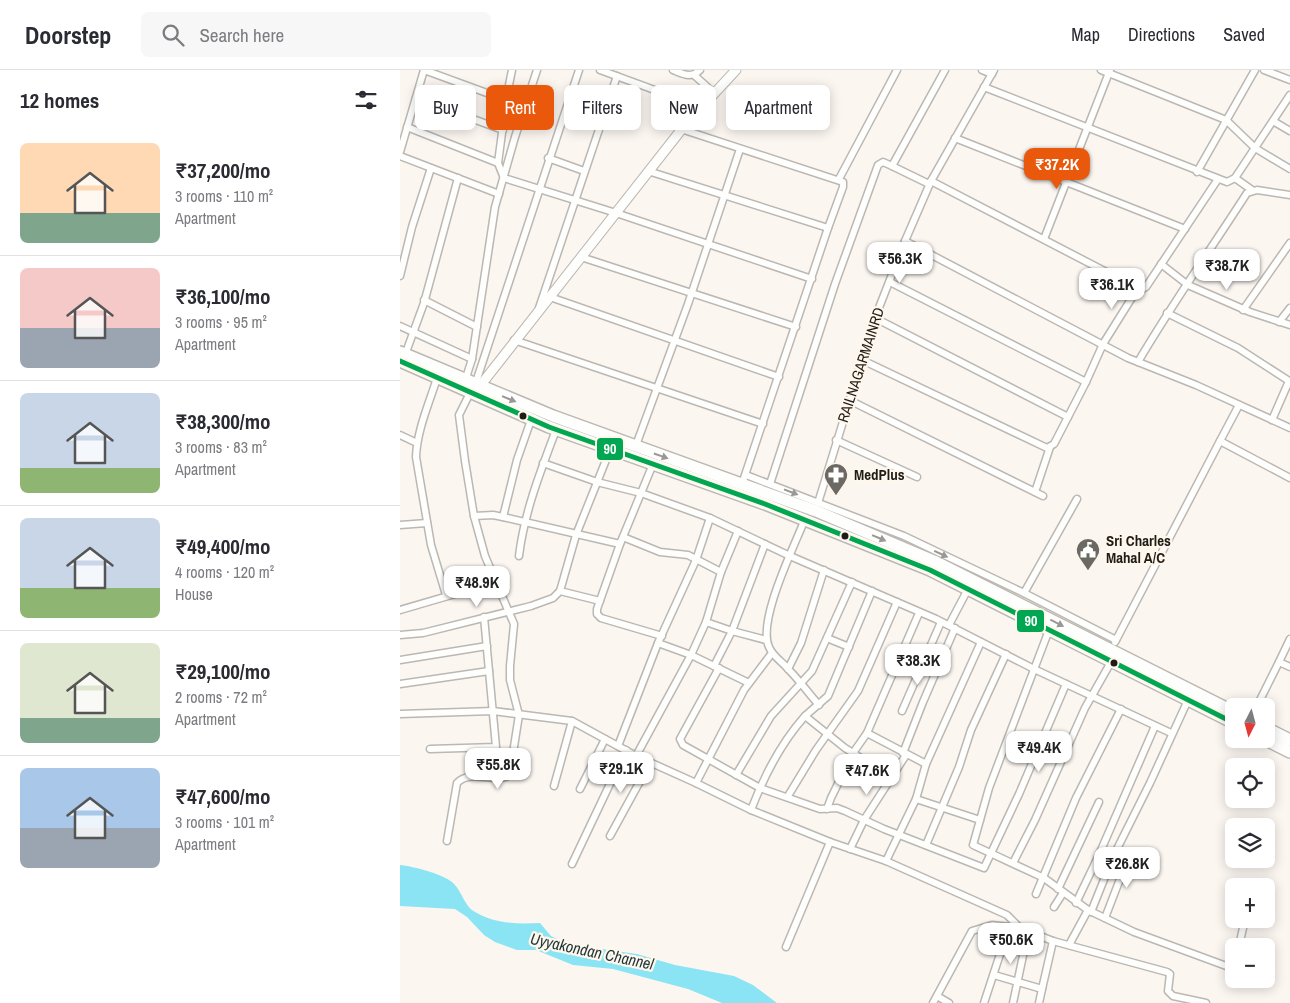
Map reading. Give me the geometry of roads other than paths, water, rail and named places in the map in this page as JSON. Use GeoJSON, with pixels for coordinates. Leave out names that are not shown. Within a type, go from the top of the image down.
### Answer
{"type":"FeatureCollection","features":[{"type":"Feature","properties":{"kind":"highway"},"geometry":{"type":"LineString","coordinates":[[402,356],[472,388],[531,420],[805,520],[930,570],[1049,630],[1113,651],[1188,700],[1225,718]]}},
{"type":"Feature","properties":{"kind":"highway"},"geometry":{"type":"LineString","coordinates":[[402,356],[438,378],[472,388],[635,448],[744,479],[934,561],[1225,707]]}},
{"type":"Feature","properties":{"kind":"highway"},"geometry":{"type":"LineString","coordinates":[[1275,732],[1290,740]]}},
{"type":"Feature","properties":{"kind":"highway"},"geometry":{"type":"LineString","coordinates":[[1275,744],[1290,752]]}},
{"type":"Feature","properties":{"kind":"street"},"geometry":{"type":"LineString","coordinates":[[420,85],[424,70],[486,93]]}},
{"type":"Feature","properties":{"kind":"street"},"geometry":{"type":"LineString","coordinates":[[509,85],[512,70]]}},
{"type":"Feature","properties":{"kind":"street"},"geometry":{"type":"LineString","coordinates":[[472,388],[472,359],[499,194],[538,70]]}},
{"type":"Feature","properties":{"kind":"street"},"geometry":{"type":"LineString","coordinates":[[447,841],[457,783],[467,776],[498,779],[506,777],[510,772],[518,715],[510,680],[514,624],[485,556],[474,516],[459,415],[472,388],[579,70]]}},
{"type":"Feature","properties":{"kind":"street"},"geometry":{"type":"LineString","coordinates":[[600,70],[651,89]]}},
{"type":"Feature","properties":{"kind":"street"},"geometry":{"type":"LineString","coordinates":[[673,70],[688,76],[697,72],[707,85]]}},
{"type":"Feature","properties":{"kind":"street"},"geometry":{"type":"LineString","coordinates":[[716,92],[736,70]]}},
{"type":"Feature","properties":{"kind":"street"},"geometry":{"type":"LineString","coordinates":[[839,179],[897,70]]}},
{"type":"Feature","properties":{"kind":"street"},"geometry":{"type":"LineString","coordinates":[[892,166],[945,70]]}},
{"type":"Feature","properties":{"kind":"street"},"geometry":{"type":"LineString","coordinates":[[982,70],[993,72]]}},
{"type":"Feature","properties":{"kind":"street"},"geometry":{"type":"LineString","coordinates":[[1101,70],[1226,120],[1255,148],[1290,169]]}},
{"type":"Feature","properties":{"kind":"street"},"geometry":{"type":"LineString","coordinates":[[1197,172],[1255,70]]}},
{"type":"Feature","properties":{"kind":"street"},"geometry":{"type":"LineString","coordinates":[[1264,70],[1289,78]]}},
{"type":"Feature","properties":{"kind":"street","name":"RAILNAGARMAINRD"},"geometry":{"type":"LineString","coordinates":[[818,503],[862,360],[905,241],[930,183],[993,72]]}},
{"type":"Feature","properties":{"kind":"street"},"geometry":{"type":"LineString","coordinates":[[1044,239],[1110,72]]}},
{"type":"Feature","properties":{"kind":"street"},"geometry":{"type":"LineString","coordinates":[[538,312],[617,76]]}},
{"type":"Feature","properties":{"kind":"street"},"geometry":{"type":"LineString","coordinates":[[984,88],[1227,182],[1235,178],[1290,95]]}},
{"type":"Feature","properties":{"kind":"street"},"geometry":{"type":"LineString","coordinates":[[400,152],[415,101]]}},
{"type":"Feature","properties":{"kind":"street"},"geometry":{"type":"LineString","coordinates":[[1273,121],[1290,131]]}},
{"type":"Feature","properties":{"kind":"street"},"geometry":{"type":"LineString","coordinates":[[407,127],[498,163]]}},
{"type":"Feature","properties":{"kind":"street"},"geometry":{"type":"LineString","coordinates":[[503,130],[498,163],[504,178]]}},
{"type":"Feature","properties":{"kind":"street"},"geometry":{"type":"LineString","coordinates":[[472,388],[538,312],[680,130]]}},
{"type":"Feature","properties":{"kind":"street"},"geometry":{"type":"LineString","coordinates":[[684,130],[839,179],[843,182],[843,187],[744,479],[770,484],[904,536],[1024,593],[1113,651]]}},
{"type":"Feature","properties":{"kind":"street"},"geometry":{"type":"LineString","coordinates":[[955,138],[1185,229]]}},
{"type":"Feature","properties":{"kind":"street"},"geometry":{"type":"LineString","coordinates":[[635,448],[692,293],[740,148]]}},
{"type":"Feature","properties":{"kind":"street"},"geometry":{"type":"LineString","coordinates":[[400,156],[499,194]]}},
{"type":"Feature","properties":{"kind":"street"},"geometry":{"type":"LineString","coordinates":[[548,158],[584,170]]}},
{"type":"Feature","properties":{"kind":"street"},"geometry":{"type":"LineString","coordinates":[[770,484],[835,284],[878,165],[882,162],[930,183],[1044,239],[1141,290],[1146,287],[1218,179]]}},
{"type":"Feature","properties":{"kind":"street"},"geometry":{"type":"LineString","coordinates":[[400,276],[412,227],[431,168]]}},
{"type":"Feature","properties":{"kind":"street"},"geometry":{"type":"LineString","coordinates":[[648,171],[828,228]]}},
{"type":"Feature","properties":{"kind":"street"},"geometry":{"type":"LineString","coordinates":[[402,356],[424,300],[458,178]]}},
{"type":"Feature","properties":{"kind":"street"},"geometry":{"type":"LineString","coordinates":[[504,178],[616,213],[812,279]]}},
{"type":"Feature","properties":{"kind":"street"},"geometry":{"type":"LineString","coordinates":[[1235,178],[1252,190],[1290,195]]}},
{"type":"Feature","properties":{"kind":"street"},"geometry":{"type":"LineString","coordinates":[[1138,362],[1167,313],[1188,286],[1247,193],[1252,190]]}},
{"type":"Feature","properties":{"kind":"street"},"geometry":{"type":"LineString","coordinates":[[905,241],[1138,362],[1290,428]]}},
{"type":"Feature","properties":{"kind":"street"},"geometry":{"type":"LineString","coordinates":[[1243,310],[1290,243]]}},
{"type":"Feature","properties":{"kind":"street"},"geometry":{"type":"LineString","coordinates":[[581,257],[796,327]]}},
{"type":"Feature","properties":{"kind":"street"},"geometry":{"type":"LineString","coordinates":[[1161,264],[1188,286],[1243,310],[1290,325]]}},
{"type":"Feature","properties":{"kind":"street"},"geometry":{"type":"LineString","coordinates":[[890,282],[1086,382]]}},
{"type":"Feature","properties":{"kind":"street"},"geometry":{"type":"LineString","coordinates":[[1035,492],[1050,447],[1054,444],[1068,417],[1103,344],[1138,288]]}},
{"type":"Feature","properties":{"kind":"street"},"geometry":{"type":"LineString","coordinates":[[550,297],[779,377]]}},
{"type":"Feature","properties":{"kind":"street"},"geometry":{"type":"LineString","coordinates":[[424,300],[477,327]]}},
{"type":"Feature","properties":{"kind":"street"},"geometry":{"type":"LineString","coordinates":[[1279,322],[1290,308]]}},
{"type":"Feature","properties":{"kind":"street"},"geometry":{"type":"LineString","coordinates":[[1167,313],[1238,348],[1289,380],[1272,420]]}},
{"type":"Feature","properties":{"kind":"street"},"geometry":{"type":"LineString","coordinates":[[876,318],[1068,417]]}},
{"type":"Feature","properties":{"kind":"street"},"geometry":{"type":"LineString","coordinates":[[400,326],[472,359]]}},
{"type":"Feature","properties":{"kind":"street"},"geometry":{"type":"LineString","coordinates":[[514,340],[763,424]]}},
{"type":"Feature","properties":{"kind":"street"},"geometry":{"type":"LineString","coordinates":[[862,360],[1043,448],[1050,447]]}},
{"type":"Feature","properties":{"kind":"street"},"geometry":{"type":"LineString","coordinates":[[438,378],[417,443],[416,457],[431,545],[446,595]]}},
{"type":"Feature","properties":{"kind":"street"},"geometry":{"type":"LineString","coordinates":[[849,400],[1043,496]]}},
{"type":"Feature","properties":{"kind":"street"},"geometry":{"type":"LineString","coordinates":[[1013,863],[1035,820],[1085,708],[1113,651],[1239,405]]}},
{"type":"Feature","properties":{"kind":"street"},"geometry":{"type":"LineString","coordinates":[[503,517],[517,460],[531,420]]}},
{"type":"Feature","properties":{"kind":"street"},"geometry":{"type":"LineString","coordinates":[[519,556],[526,522],[543,463],[556,430]]}},
{"type":"Feature","properties":{"kind":"street"},"geometry":{"type":"LineString","coordinates":[[400,436],[417,443]]}},
{"type":"Feature","properties":{"kind":"street"},"geometry":{"type":"LineString","coordinates":[[836,440],[916,477]]}},
{"type":"Feature","properties":{"kind":"street"},"geometry":{"type":"LineString","coordinates":[[1220,441],[1290,478]]}},
{"type":"Feature","properties":{"kind":"street"},"geometry":{"type":"LineString","coordinates":[[400,635],[423,633],[484,618],[552,598],[560,591],[576,535],[610,450]]}},
{"type":"Feature","properties":{"kind":"street"},"geometry":{"type":"LineString","coordinates":[[543,463],[597,482],[641,493],[710,518],[790,556],[952,627],[1034,669],[1172,733]]}},
{"type":"Feature","properties":{"kind":"street"},"geometry":{"type":"LineString","coordinates":[[653,464],[620,544],[597,614],[601,618],[662,636]]}},
{"type":"Feature","properties":{"kind":"street"},"geometry":{"type":"LineString","coordinates":[[1024,593],[1077,499]]}},
{"type":"Feature","properties":{"kind":"street"},"geometry":{"type":"LineString","coordinates":[[474,516],[493,515],[620,544]]}},
{"type":"Feature","properties":{"kind":"street"},"geometry":{"type":"LineString","coordinates":[[618,746],[658,643],[696,560],[710,518]]}},
{"type":"Feature","properties":{"kind":"street"},"geometry":{"type":"LineString","coordinates":[[805,520],[774,596],[768,619],[766,640],[772,653],[802,684],[819,706]]}},
{"type":"Feature","properties":{"kind":"street"},"geometry":{"type":"LineString","coordinates":[[400,524],[427,523]]}},
{"type":"Feature","properties":{"kind":"street"},"geometry":{"type":"LineString","coordinates":[[636,756],[691,655],[706,622],[721,572],[738,531]]}},
{"type":"Feature","properties":{"kind":"street"},"geometry":{"type":"LineString","coordinates":[[623,537],[660,552],[683,554],[721,572]]}},
{"type":"Feature","properties":{"kind":"street"},"geometry":{"type":"LineString","coordinates":[[765,544],[732,631],[680,739],[683,745],[760,788],[788,796],[810,807],[824,810],[837,808],[984,868],[1019,794],[1066,684]]}},
{"type":"Feature","properties":{"kind":"street"},"geometry":{"type":"LineString","coordinates":[[788,669],[801,644],[824,570]]}},
{"type":"Feature","properties":{"kind":"street"},"geometry":{"type":"LineString","coordinates":[[400,610],[446,595],[496,582]]}},
{"type":"Feature","properties":{"kind":"street"},"geometry":{"type":"LineString","coordinates":[[736,774],[770,716],[802,684],[812,671],[852,582]]}},
{"type":"Feature","properties":{"kind":"street"},"geometry":{"type":"LineString","coordinates":[[850,849],[864,820],[904,754],[968,589]]}},
{"type":"Feature","properties":{"kind":"street"},"geometry":{"type":"LineString","coordinates":[[560,591],[600,601]]}},
{"type":"Feature","properties":{"kind":"street"},"geometry":{"type":"LineString","coordinates":[[750,810],[786,738],[805,716],[819,706],[828,696],[872,591]]}},
{"type":"Feature","properties":{"kind":"street"},"geometry":{"type":"LineString","coordinates":[[788,796],[816,750],[858,691],[897,602]]}},
{"type":"Feature","properties":{"kind":"street"},"geometry":{"type":"LineString","coordinates":[[827,809],[834,791],[854,753],[867,734],[919,612]]}},
{"type":"Feature","properties":{"kind":"street"},"geometry":{"type":"LineString","coordinates":[[430,749],[496,747],[484,618]]}},
{"type":"Feature","properties":{"kind":"street"},"geometry":{"type":"LineString","coordinates":[[706,622],[766,640]]}},
{"type":"Feature","properties":{"kind":"street"},"geometry":{"type":"LineString","coordinates":[[902,711],[941,622]]}},
{"type":"Feature","properties":{"kind":"street"},"geometry":{"type":"LineString","coordinates":[[1049,630],[989,788],[973,845],[1044,878],[1076,903],[1090,911],[1193,955],[1225,966]]}},
{"type":"Feature","properties":{"kind":"street"},"geometry":{"type":"LineString","coordinates":[[827,638],[850,646]]}},
{"type":"Feature","properties":{"kind":"street"},"geometry":{"type":"LineString","coordinates":[[1261,698],[1290,639]]}},
{"type":"Feature","properties":{"kind":"street"},"geometry":{"type":"LineString","coordinates":[[886,861],[916,799],[926,764],[981,642]]}},
{"type":"Feature","properties":{"kind":"street"},"geometry":{"type":"LineString","coordinates":[[658,643],[691,655],[750,683]]}},
{"type":"Feature","properties":{"kind":"street"},"geometry":{"type":"LineString","coordinates":[[400,660],[487,646]]}},
{"type":"Feature","properties":{"kind":"street"},"geometry":{"type":"LineString","coordinates":[[696,783],[707,758],[750,683],[772,653]]}},
{"type":"Feature","properties":{"kind":"street"},"geometry":{"type":"LineString","coordinates":[[926,845],[971,730],[1006,654]]}},
{"type":"Feature","properties":{"kind":"street"},"geometry":{"type":"LineString","coordinates":[[1279,662],[1290,667]]}},
{"type":"Feature","properties":{"kind":"street"},"geometry":{"type":"LineString","coordinates":[[400,684],[489,671]]}},
{"type":"Feature","properties":{"kind":"street"},"geometry":{"type":"LineString","coordinates":[[1069,945],[1090,911],[1113,857],[1188,700]]}},
{"type":"Feature","properties":{"kind":"street"},"geometry":{"type":"LineString","coordinates":[[1036,894],[1076,798],[1121,709]]}},
{"type":"Feature","properties":{"kind":"street"},"geometry":{"type":"LineString","coordinates":[[400,714],[493,711],[572,721],[636,756],[750,810],[830,842],[886,861],[1007,915],[1020,928],[1028,932],[1053,941],[1167,972],[1171,978],[1168,991],[1173,996],[1206,1003]]}},
{"type":"Feature","properties":{"kind":"street"},"geometry":{"type":"LineString","coordinates":[[805,716],[854,753],[891,777]]}},
{"type":"Feature","properties":{"kind":"street"},"geometry":{"type":"LineString","coordinates":[[554,786],[572,721]]}},
{"type":"Feature","properties":{"kind":"street"},"geometry":{"type":"LineString","coordinates":[[1076,903],[1155,726]]}},
{"type":"Feature","properties":{"kind":"street"},"geometry":{"type":"LineString","coordinates":[[867,734],[926,764]]}},
{"type":"Feature","properties":{"kind":"street"},"geometry":{"type":"LineString","coordinates":[[580,789],[605,739]]}},
{"type":"Feature","properties":{"kind":"street"},"geometry":{"type":"LineString","coordinates":[[572,864],[626,750]]}},
{"type":"Feature","properties":{"kind":"street"},"geometry":{"type":"LineString","coordinates":[[610,836],[650,763]]}},
{"type":"Feature","properties":{"kind":"street"},"geometry":{"type":"LineString","coordinates":[[916,799],[941,809],[980,820]]}},
{"type":"Feature","properties":{"kind":"street"},"geometry":{"type":"LineString","coordinates":[[1054,907],[1099,802]]}},
{"type":"Feature","properties":{"kind":"street"},"geometry":{"type":"LineString","coordinates":[[786,948],[830,842]]}},
{"type":"Feature","properties":{"kind":"street"},"geometry":{"type":"LineString","coordinates":[[1105,918],[1130,853]]}},
{"type":"Feature","properties":{"kind":"street"},"geometry":{"type":"LineString","coordinates":[[933,1003],[972,931],[992,925],[1020,928]]}},
{"type":"Feature","properties":{"kind":"street"},"geometry":{"type":"LineString","coordinates":[[1013,1003],[1028,932]]}},
{"type":"Feature","properties":{"kind":"street"},"geometry":{"type":"LineString","coordinates":[[1039,1003],[1053,941]]}},
{"type":"Feature","properties":{"kind":"street"},"geometry":{"type":"LineString","coordinates":[[984,1003],[1003,945]]}},
{"type":"Feature","properties":{"kind":"street"},"geometry":{"type":"LineString","coordinates":[[994,975],[1042,989]]}},
{"type":"Feature","properties":{"kind":"street"},"geometry":{"type":"LineString","coordinates":[[937,996],[949,1003]]}},
{"type":"Feature","properties":{"kind":"water","name":"Uyyakondan Channel"},"geometry":{"type":"Polygon","coordinates":[[[400,865],[429,871],[444,877],[457,887],[472,910],[490,919],[515,923],[540,923],[551,936],[567,944],[637,954],[675,965],[734,976],[753,985],[777,1003],[722,1003],[688,989],[613,969],[573,965],[536,950],[517,950],[495,942],[484,935],[467,917],[455,909],[400,906],[400,865]]]}},
{"type":"Feature","properties":{"kind":"place","name":"MedPlus"},"geometry":{"type":"Point","coordinates":[836,496]}},
{"type":"Feature","properties":{"kind":"place","name":"Sri Charles Mahal A/C"},"geometry":{"type":"Point","coordinates":[1088,571]}}]}
